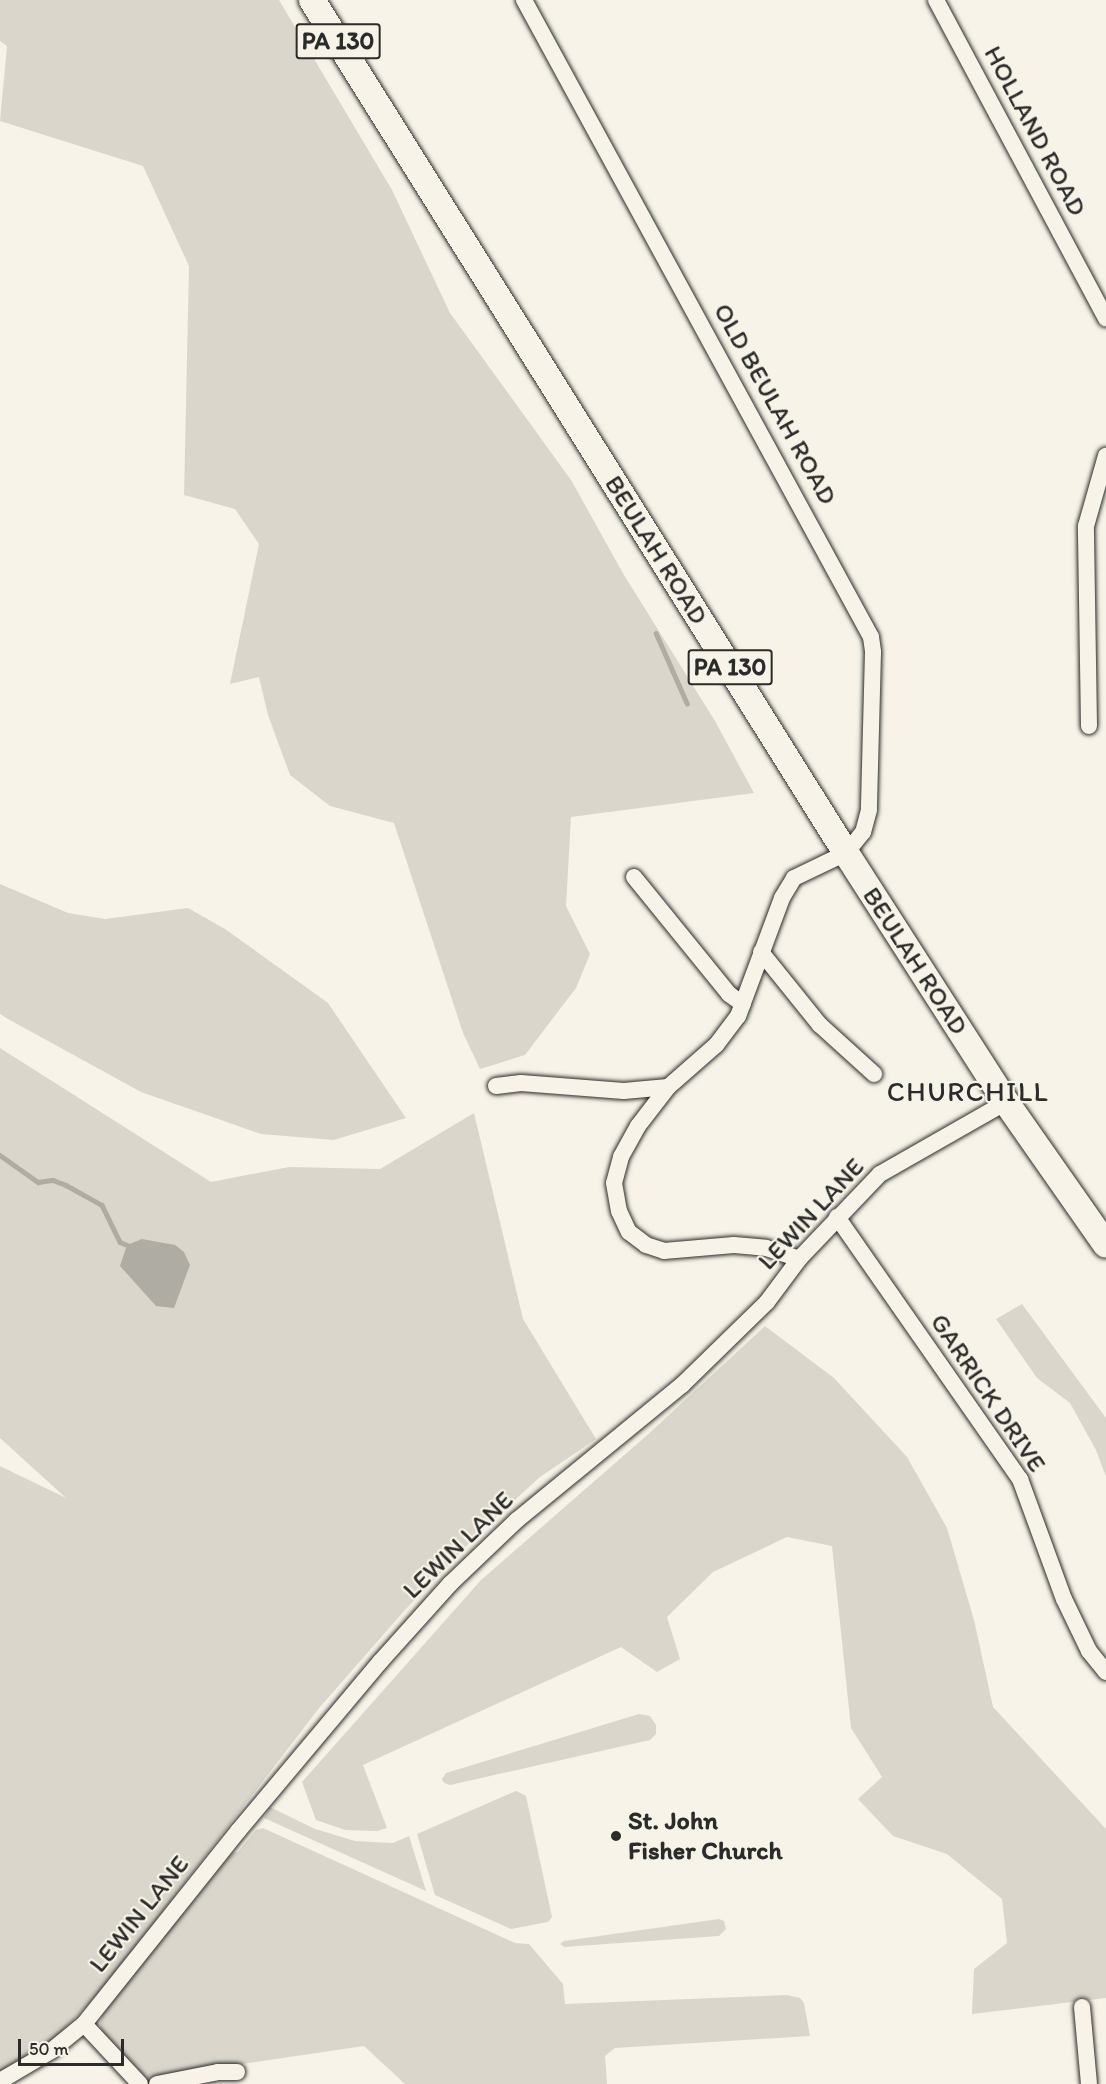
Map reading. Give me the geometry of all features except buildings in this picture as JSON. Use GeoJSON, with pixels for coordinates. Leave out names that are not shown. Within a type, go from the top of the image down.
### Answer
{"type":"FeatureCollection","features":[{"type":"Feature","properties":{"kind":"main road","name":"BEULAH ROAD"},"geometry":{"type":"LineString","coordinates":[[312,0],[846,853],[1006,1102],[1106,1245]]}},
{"type":"Feature","properties":{"kind":"street","name":"OLD BEULAH ROAD"},"geometry":{"type":"LineString","coordinates":[[525,0],[868,630],[873,652],[869,810],[863,832],[846,853]]}},
{"type":"Feature","properties":{"kind":"street","name":"HOLLAND ROAD"},"geometry":{"type":"LineString","coordinates":[[936,0],[1106,318]]}},
{"type":"Feature","properties":{"kind":"street"},"geometry":{"type":"LineString","coordinates":[[1089,726],[1086,525],[1106,456]]}},
{"type":"Feature","properties":{"kind":"street"},"geometry":{"type":"LineString","coordinates":[[799,1259],[766,1248],[734,1245],[664,1251],[646,1245],[629,1232],[619,1210],[614,1183],[621,1157],[638,1126],[668,1087],[727,1032],[743,1004],[782,898],[794,878],[807,869],[846,853]]}},
{"type":"Feature","properties":{"kind":"street"},"geometry":{"type":"LineString","coordinates":[[634,877],[729,994],[743,1004]]}},
{"type":"Feature","properties":{"kind":"street"},"geometry":{"type":"LineString","coordinates":[[761,951],[820,1024],[874,1074]]}},
{"type":"Feature","properties":{"kind":"street"},"geometry":{"type":"LineString","coordinates":[[496,1086],[521,1083],[624,1091],[668,1087]]}},
{"type":"Feature","properties":{"kind":"street","name":"LEWIN LANE"},"geometry":{"type":"LineString","coordinates":[[0,2080],[51,2051],[84,2024],[239,1830],[380,1662],[450,1584],[517,1520],[682,1385],[767,1302],[799,1259],[880,1174],[1006,1102]]}},
{"type":"Feature","properties":{"kind":"street","name":"GARRICK DRIVE"},"geometry":{"type":"LineString","coordinates":[[837,1217],[1020,1479],[1064,1599],[1089,1651],[1106,1672]]}},
{"type":"Feature","properties":{"kind":"street"},"geometry":{"type":"LineString","coordinates":[[1082,2007],[1089,2084]]}},
{"type":"Feature","properties":{"kind":"street"},"geometry":{"type":"LineString","coordinates":[[84,2024],[140,2084]]}},
{"type":"Feature","properties":{"kind":"street"},"geometry":{"type":"LineString","coordinates":[[157,2084],[218,2072],[237,2072]]}},
{"type":"Feature","properties":{"kind":"shaded area"},"geometry":{"type":"Polygon","coordinates":[[[0,0],[279,0],[392,190],[450,313],[571,480],[624,575],[715,721],[754,793],[571,817],[566,906],[590,954],[576,988],[525,1055],[480,1069],[463,1033],[394,823],[330,806],[290,775],[268,715],[259,677],[230,684],[259,544],[235,509],[184,495],[189,266],[143,166],[0,121],[7,46],[0,41],[0,0]]]}},
{"type":"Feature","properties":{"kind":"shaded area"},"geometry":{"type":"Polygon","coordinates":[[[0,884],[68,913],[105,919],[188,908],[225,929],[328,1003],[406,1118],[334,1140],[261,1134],[141,1092],[8,1019],[0,1014],[0,884]]]}},
{"type":"Feature","properties":{"kind":"shaded area"},"geometry":{"type":"Polygon","coordinates":[[[0,1048],[211,1182],[289,1167],[380,1169],[474,1113],[523,1319],[596,1439],[540,1477],[482,1530],[405,1610],[320,1707],[102,1990],[31,2063],[0,2072],[0,1466],[66,1498],[0,1438],[0,1048]]]}},
{"type":"Feature","properties":{"kind":"shaded area"},"geometry":{"type":"Polygon","coordinates":[[[142,1239],[175,1245],[184,1252],[190,1265],[174,1308],[156,1306],[120,1266],[127,1245],[142,1239]]]}},
{"type":"Feature","properties":{"kind":"shaded area"},"geometry":{"type":"Polygon","coordinates":[[[1022,1304],[1106,1418],[1106,1477],[1096,1450],[1070,1403],[1037,1378],[996,1319],[1022,1304]]]}},
{"type":"Feature","properties":{"kind":"shaded area"},"geometry":{"type":"Polygon","coordinates":[[[765,1326],[834,1378],[907,1457],[947,1528],[974,1620],[993,1707],[1106,1829],[1106,1998],[972,2014],[974,1969],[1007,1943],[1002,1899],[947,1854],[893,1836],[858,1799],[882,1777],[851,1728],[832,1546],[787,1537],[713,1572],[667,1617],[680,1659],[657,1672],[621,1647],[363,1765],[387,1828],[377,1831],[345,1830],[316,1820],[302,1782],[481,1580],[645,1437],[765,1326]]]}},
{"type":"Feature","properties":{"kind":"shaded area"},"geometry":{"type":"Polygon","coordinates":[[[639,1714],[650,1716],[656,1725],[656,1734],[650,1740],[450,1785],[444,1783],[442,1779],[446,1773],[639,1714]]]}},
{"type":"Feature","properties":{"kind":"shaded area"},"geometry":{"type":"Polygon","coordinates":[[[516,1791],[526,1796],[552,1917],[548,1922],[511,1929],[435,1895],[417,1834],[516,1791]]]}},
{"type":"Feature","properties":{"kind":"shaded area"},"geometry":{"type":"Polygon","coordinates":[[[270,1807],[315,1829],[355,1841],[393,1843],[409,1836],[426,1891],[264,1818],[270,1807]]]}},
{"type":"Feature","properties":{"kind":"shaded area"},"geometry":{"type":"Polygon","coordinates":[[[263,1828],[515,1943],[529,1944],[563,1984],[565,2004],[787,1995],[800,1998],[804,2003],[810,2036],[615,2048],[605,2056],[607,2084],[405,2084],[364,2046],[147,2078],[103,2034],[100,2024],[103,2013],[232,1853],[238,1852],[256,1830],[263,1828]]]}},
{"type":"Feature","properties":{"kind":"shaded area"},"geometry":{"type":"Polygon","coordinates":[[[719,1919],[724,1921],[726,1929],[719,1936],[564,1947],[560,1944],[564,1941],[719,1919]]]}},
{"type":"Feature","properties":{"kind":"waterway"},"geometry":{"type":"LineString","coordinates":[[656,633],[687,703]]}},
{"type":"Feature","properties":{"kind":"waterway"},"geometry":{"type":"LineString","coordinates":[[0,1155],[38,1182],[53,1180],[102,1205],[120,1242],[127,1245]]}},
{"type":"Feature","properties":{"kind":"place","name":"St. John Fisher Church"},"geometry":{"type":"Point","coordinates":[616,1836]}},
{"type":"Feature","properties":{"kind":"district","name":"CHURCHILL"},"geometry":{"type":"Point","coordinates":[968,1091]}}]}
